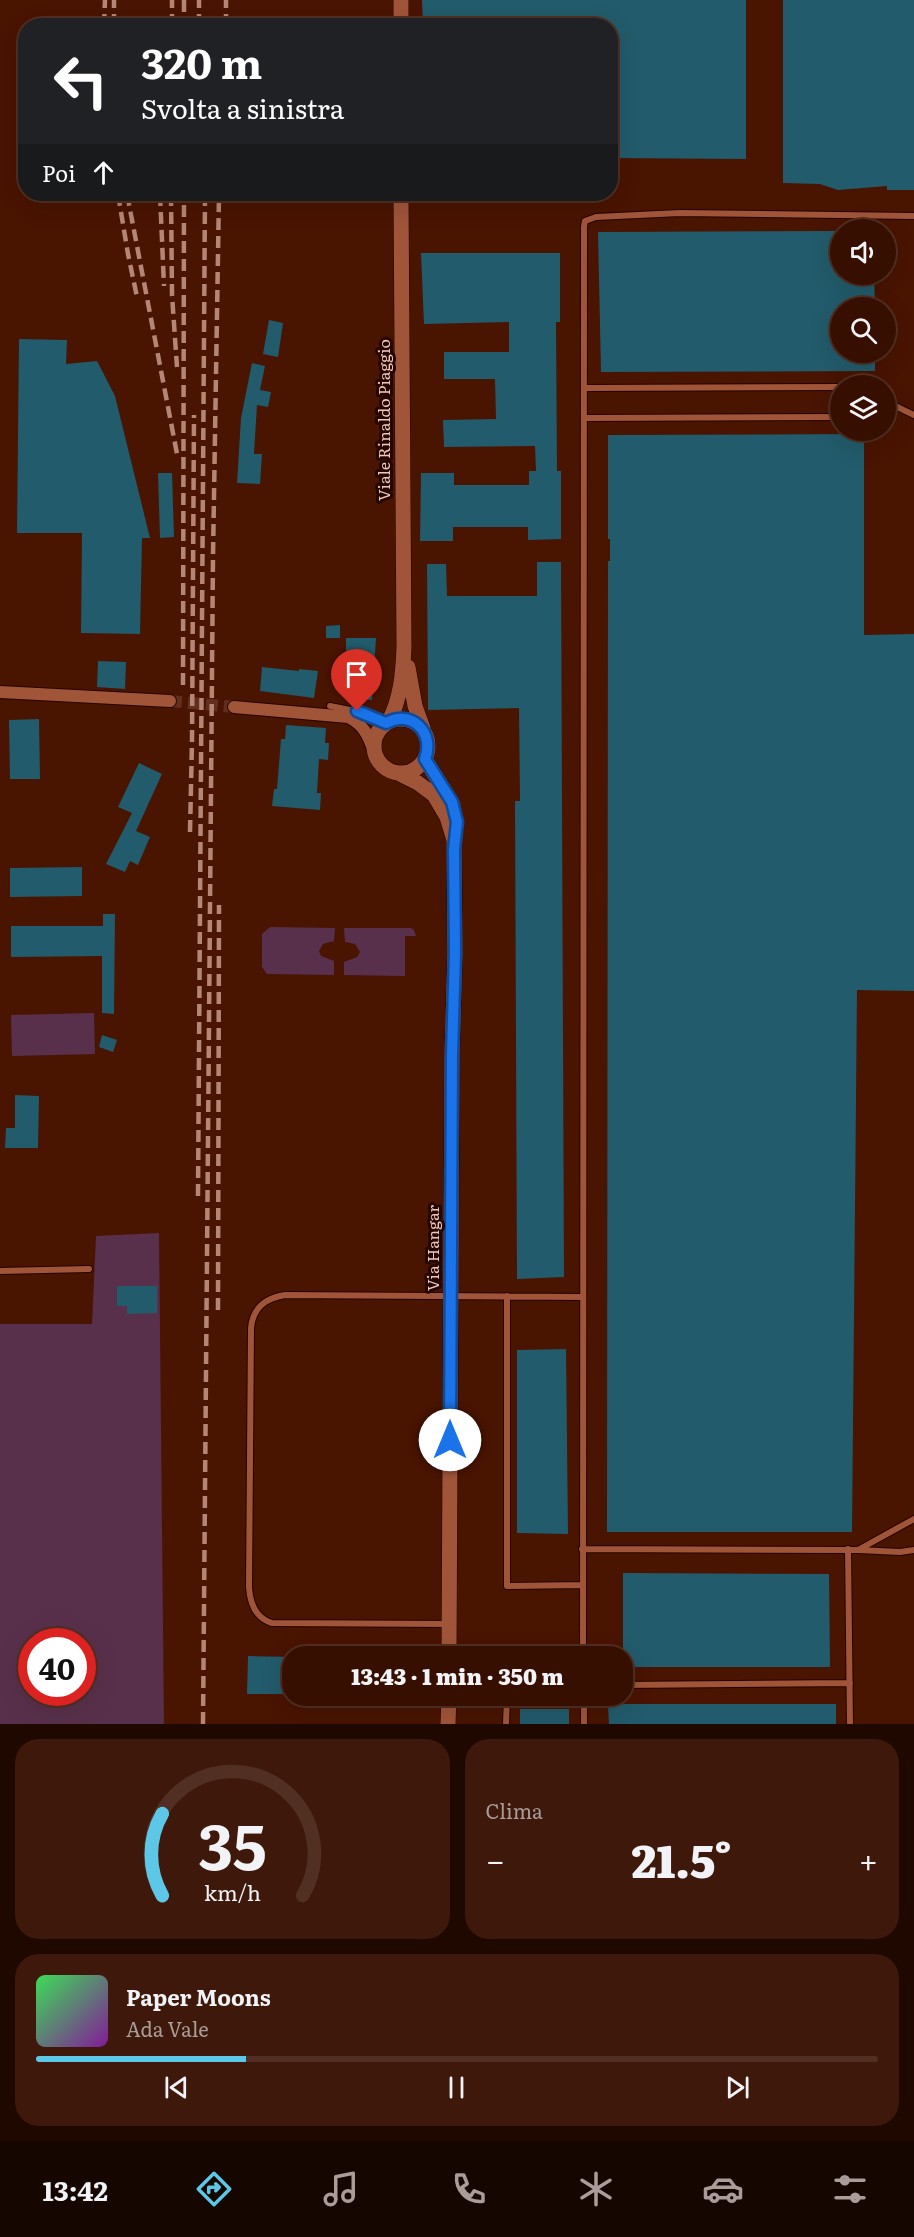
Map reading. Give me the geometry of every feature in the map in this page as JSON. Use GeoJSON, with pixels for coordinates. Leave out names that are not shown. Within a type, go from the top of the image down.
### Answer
{"type":"FeatureCollection","features":[{"type":"Feature","properties":{"kind":"street"},"geometry":{"type":"LineString","coordinates":[[401,0],[401,18]]}},
{"type":"Feature","properties":{"kind":"street","name":"Viale Rinaldo Piaggio"},"geometry":{"type":"LineString","coordinates":[[387,722],[396,704],[401,683],[404,647],[401,201]]}},
{"type":"Feature","properties":{"kind":"street","name":"Viale Rinaldo Piaggio"},"geometry":{"type":"LineString","coordinates":[[404,647],[415,706],[424,731]]}},
{"type":"Feature","properties":{"kind":"street"},"geometry":{"type":"LineString","coordinates":[[0,692],[170,701]]}},
{"type":"Feature","properties":{"kind":"street"},"geometry":{"type":"LineString","coordinates":[[234,707],[348,717],[356,721],[367,732],[374,752],[382,766],[398,773],[413,771],[425,759],[428,746],[424,731],[405,718],[387,722],[376,734],[374,752]]}},
{"type":"Feature","properties":{"kind":"street","name":"Via Hangar"},"geometry":{"type":"LineString","coordinates":[[425,759],[454,808],[457,822],[454,840],[449,1646]]}},
{"type":"Feature","properties":{"kind":"street","name":"Via Hangar"},"geometry":{"type":"LineString","coordinates":[[398,773],[418,783],[434,795],[447,817],[454,840]]}},
{"type":"Feature","properties":{"kind":"street"},"geometry":{"type":"LineString","coordinates":[[448,1706],[448,1724]]}},
{"type":"Feature","properties":{"kind":"lane"},"geometry":{"type":"LineString","coordinates":[[583,1646],[585,388],[582,232],[585,221],[590,218],[680,213],[914,216]]}},
{"type":"Feature","properties":{"kind":"lane"},"geometry":{"type":"LineString","coordinates":[[585,388],[830,387]]}},
{"type":"Feature","properties":{"kind":"lane"},"geometry":{"type":"LineString","coordinates":[[896,407],[914,415]]}},
{"type":"Feature","properties":{"kind":"lane"},"geometry":{"type":"LineString","coordinates":[[584,418],[830,417]]}},
{"type":"Feature","properties":{"kind":"lane"},"geometry":{"type":"LineString","coordinates":[[330,706],[364,713],[387,722]]}},
{"type":"Feature","properties":{"kind":"lane"},"geometry":{"type":"LineString","coordinates":[[0,1271],[88,1269]]}},
{"type":"Feature","properties":{"kind":"lane"},"geometry":{"type":"LineString","coordinates":[[449,1624],[267,1621],[255,1610],[250,1600],[249,1564],[253,1315],[259,1305],[273,1297],[285,1295],[583,1297]]}},
{"type":"Feature","properties":{"kind":"lane"},"geometry":{"type":"LineString","coordinates":[[507,1296],[507,1586],[582,1585]]}},
{"type":"Feature","properties":{"kind":"lane"},"geometry":{"type":"LineString","coordinates":[[858,1550],[914,1519]]}},
{"type":"Feature","properties":{"kind":"lane"},"geometry":{"type":"LineString","coordinates":[[582,1549],[848,1549],[900,1552],[914,1550]]}},
{"type":"Feature","properties":{"kind":"lane"},"geometry":{"type":"LineString","coordinates":[[848,1549],[850,1724]]}},
{"type":"Feature","properties":{"kind":"lane"},"geometry":{"type":"LineString","coordinates":[[633,1685],[850,1683]]}},
{"type":"Feature","properties":{"kind":"lane"},"geometry":{"type":"LineString","coordinates":[[506,1724],[507,1706]]}},
{"type":"Feature","properties":{"kind":"lane"},"geometry":{"type":"LineString","coordinates":[[584,1706],[584,1724]]}},
{"type":"Feature","properties":{"kind":"shaded area"},"geometry":{"type":"Polygon","coordinates":[[[270,927],[335,928],[334,941],[323,944],[319,951],[321,956],[334,961],[334,975],[267,974],[262,967],[262,934],[270,927]]]}},
{"type":"Feature","properties":{"kind":"shaded area"},"geometry":{"type":"Polygon","coordinates":[[[344,928],[411,928],[414,930],[416,936],[405,936],[405,976],[344,975],[344,962],[357,957],[360,952],[355,944],[345,942],[344,928]]]}},
{"type":"Feature","properties":{"kind":"shaded area"},"geometry":{"type":"Polygon","coordinates":[[[94,1013],[95,1054],[12,1056],[11,1015],[94,1013]]]}},
{"type":"Feature","properties":{"kind":"shaded area"},"geometry":{"type":"Polygon","coordinates":[[[159,1233],[164,1724],[0,1724],[0,1324],[92,1324],[96,1236],[159,1233]]]}},
{"type":"Feature","properties":{"kind":"building"},"geometry":{"type":"Polygon","coordinates":[[[422,0],[746,0],[746,159],[618,158],[618,18],[423,18],[422,0]]]}},
{"type":"Feature","properties":{"kind":"building"},"geometry":{"type":"Polygon","coordinates":[[[783,0],[914,0],[914,190],[887,190],[887,186],[838,190],[820,184],[783,183],[783,0]]]}},
{"type":"Feature","properties":{"kind":"building"},"geometry":{"type":"Polygon","coordinates":[[[830,231],[830,285],[874,285],[875,297],[830,297],[830,363],[875,363],[875,371],[601,372],[598,232],[830,231]]]}},
{"type":"Feature","properties":{"kind":"building"},"geometry":{"type":"Polygon","coordinates":[[[421,253],[560,253],[560,322],[556,322],[557,471],[561,471],[561,539],[528,540],[528,527],[453,527],[453,541],[420,541],[421,473],[454,473],[454,485],[529,485],[529,471],[536,471],[535,446],[444,447],[443,420],[496,419],[495,379],[444,379],[444,352],[509,352],[509,322],[424,324],[421,253]]]}},
{"type":"Feature","properties":{"kind":"building"},"geometry":{"type":"Polygon","coordinates":[[[269,320],[283,323],[278,357],[263,354],[269,320]]]}},
{"type":"Feature","properties":{"kind":"building"},"geometry":{"type":"Polygon","coordinates":[[[19,339],[67,340],[66,364],[97,361],[115,396],[150,538],[142,538],[140,634],[81,633],[82,533],[17,533],[19,339]]]}},
{"type":"Feature","properties":{"kind":"building"},"geometry":{"type":"Polygon","coordinates":[[[252,363],[265,366],[260,390],[271,392],[268,407],[257,405],[254,454],[262,454],[260,484],[237,483],[241,418],[252,363]]]}},
{"type":"Feature","properties":{"kind":"building"},"geometry":{"type":"Polygon","coordinates":[[[830,434],[830,441],[864,441],[864,635],[914,634],[914,991],[857,990],[852,1532],[607,1532],[608,561],[610,561],[608,435],[830,434]]]}},
{"type":"Feature","properties":{"kind":"building"},"geometry":{"type":"Polygon","coordinates":[[[158,473],[172,473],[174,537],[160,538],[158,473]]]}},
{"type":"Feature","properties":{"kind":"building"},"geometry":{"type":"Polygon","coordinates":[[[537,562],[561,562],[564,1277],[517,1279],[515,801],[520,801],[519,708],[428,710],[427,564],[446,564],[447,596],[537,596],[537,562]]]}},
{"type":"Feature","properties":{"kind":"building"},"geometry":{"type":"Polygon","coordinates":[[[340,625],[340,638],[326,638],[326,626],[340,625]]]}},
{"type":"Feature","properties":{"kind":"building"},"geometry":{"type":"Polygon","coordinates":[[[346,638],[376,638],[372,700],[351,699],[352,666],[346,666],[346,638]]]}},
{"type":"Feature","properties":{"kind":"building"},"geometry":{"type":"Polygon","coordinates":[[[98,661],[126,662],[125,689],[97,687],[98,661]]]}},
{"type":"Feature","properties":{"kind":"building"},"geometry":{"type":"Polygon","coordinates":[[[262,667],[318,671],[314,698],[260,691],[262,667]]]}},
{"type":"Feature","properties":{"kind":"building"},"geometry":{"type":"Polygon","coordinates":[[[39,719],[40,779],[10,779],[9,720],[39,719]]]}},
{"type":"Feature","properties":{"kind":"building"},"geometry":{"type":"Polygon","coordinates":[[[286,725],[326,728],[325,743],[329,743],[328,760],[319,759],[317,793],[321,793],[320,810],[272,806],[274,789],[277,789],[281,739],[285,739],[286,725]]]}},
{"type":"Feature","properties":{"kind":"building"},"geometry":{"type":"Polygon","coordinates":[[[139,763],[162,774],[136,831],[150,837],[138,865],[130,861],[125,872],[106,864],[132,813],[118,807],[139,763]]]}},
{"type":"Feature","properties":{"kind":"building"},"geometry":{"type":"Polygon","coordinates":[[[82,867],[82,896],[10,897],[10,868],[82,867]]]}},
{"type":"Feature","properties":{"kind":"building"},"geometry":{"type":"Polygon","coordinates":[[[103,914],[115,914],[114,1014],[102,1013],[102,956],[11,957],[11,926],[103,926],[103,914]]]}},
{"type":"Feature","properties":{"kind":"building"},"geometry":{"type":"Polygon","coordinates":[[[102,1035],[117,1040],[113,1052],[99,1047],[102,1035]]]}},
{"type":"Feature","properties":{"kind":"building"},"geometry":{"type":"Polygon","coordinates":[[[15,1095],[39,1096],[38,1148],[5,1148],[6,1128],[15,1128],[15,1095]]]}},
{"type":"Feature","properties":{"kind":"building"},"geometry":{"type":"Polygon","coordinates":[[[117,1286],[157,1286],[157,1313],[127,1314],[127,1306],[117,1306],[117,1286]]]}},
{"type":"Feature","properties":{"kind":"building"},"geometry":{"type":"Polygon","coordinates":[[[566,1349],[568,1534],[517,1533],[517,1350],[566,1349]]]}},
{"type":"Feature","properties":{"kind":"building"},"geometry":{"type":"Polygon","coordinates":[[[623,1573],[829,1574],[830,1667],[633,1667],[633,1646],[623,1646],[623,1573]]]}},
{"type":"Feature","properties":{"kind":"building"},"geometry":{"type":"Polygon","coordinates":[[[248,1656],[282,1657],[282,1694],[247,1694],[248,1656]]]}},
{"type":"Feature","properties":{"kind":"building"},"geometry":{"type":"Polygon","coordinates":[[[836,1704],[836,1724],[609,1724],[608,1706],[836,1704]]]}},
{"type":"Feature","properties":{"kind":"building"},"geometry":{"type":"Polygon","coordinates":[[[520,1709],[569,1709],[569,1724],[520,1724],[520,1709]]]}},
{"type":"Feature","properties":{"kind":"tunnel"},"geometry":{"type":"LineString","coordinates":[[170,701],[234,707]]}},
{"type":"Feature","properties":{"kind":"railway"},"geometry":{"type":"LineString","coordinates":[[104,18],[105,0]]}},
{"type":"Feature","properties":{"kind":"railway"},"geometry":{"type":"LineString","coordinates":[[114,0],[114,18]]}},
{"type":"Feature","properties":{"kind":"railway"},"geometry":{"type":"LineString","coordinates":[[172,0],[172,18]]}},
{"type":"Feature","properties":{"kind":"railway"},"geometry":{"type":"LineString","coordinates":[[184,0],[184,18]]}},
{"type":"Feature","properties":{"kind":"railway"},"geometry":{"type":"LineString","coordinates":[[199,0],[199,18]]}},
{"type":"Feature","properties":{"kind":"railway"},"geometry":{"type":"LineString","coordinates":[[226,0],[226,18]]}},
{"type":"Feature","properties":{"kind":"railway"},"geometry":{"type":"LineString","coordinates":[[119,201],[137,297]]}},
{"type":"Feature","properties":{"kind":"railway"},"geometry":{"type":"LineString","coordinates":[[128,201],[178,459]]}},
{"type":"Feature","properties":{"kind":"railway"},"geometry":{"type":"LineString","coordinates":[[160,201],[164,286]]}},
{"type":"Feature","properties":{"kind":"railway"},"geometry":{"type":"LineString","coordinates":[[171,201],[172,295],[177,367]]}},
{"type":"Feature","properties":{"kind":"railway"},"geometry":{"type":"LineString","coordinates":[[183,685],[184,201]]}},
{"type":"Feature","properties":{"kind":"railway"},"geometry":{"type":"LineString","coordinates":[[198,1196],[205,201]]}},
{"type":"Feature","properties":{"kind":"railway"},"geometry":{"type":"LineString","coordinates":[[203,1724],[213,556],[219,201]]}},
{"type":"Feature","properties":{"kind":"railway"},"geometry":{"type":"LineString","coordinates":[[190,832],[194,415]]}},
{"type":"Feature","properties":{"kind":"railway"},"geometry":{"type":"LineString","coordinates":[[218,1310],[219,905]]}},
{"type":"Feature","properties":{"kind":"route"},"geometry":{"type":"LineString","coordinates":[[357,711],[386,723],[401,718],[418,724],[428,741],[425,759],[452,802],[457,822],[454,840],[450,1440]]}}]}
